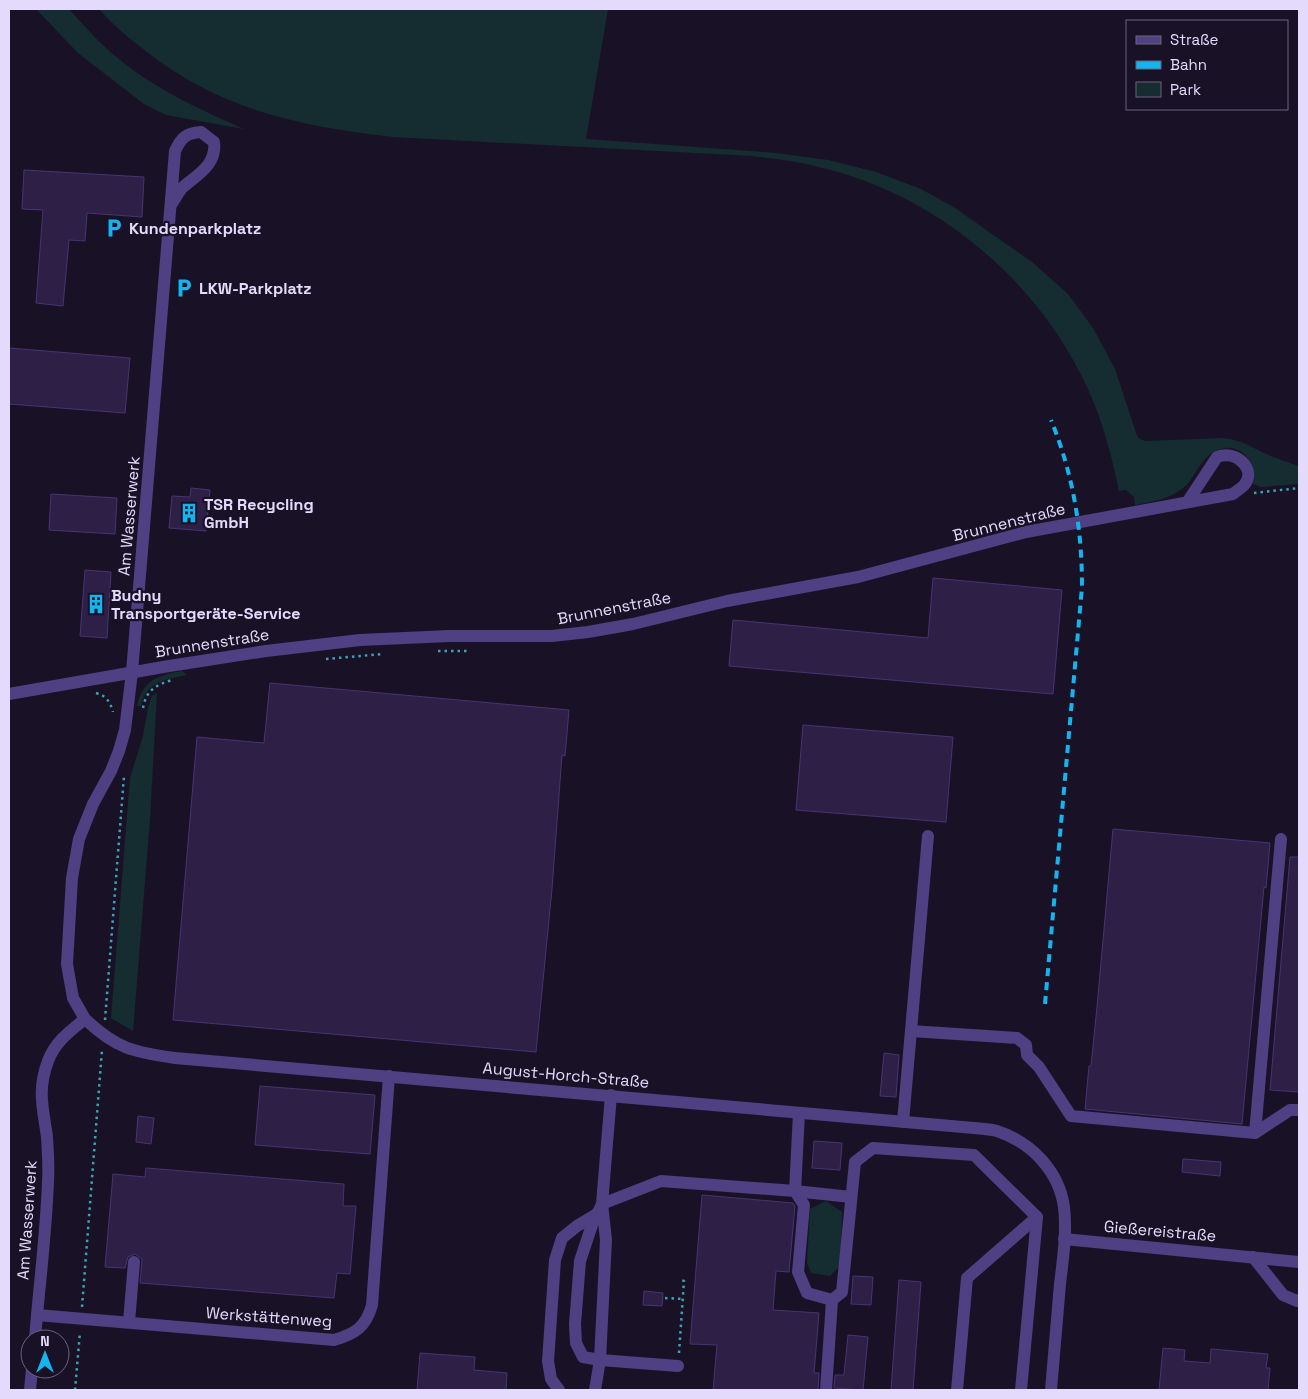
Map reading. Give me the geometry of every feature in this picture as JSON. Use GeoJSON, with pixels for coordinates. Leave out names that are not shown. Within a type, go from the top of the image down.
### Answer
{"type":"FeatureCollection","features":[{"type":"Feature","properties":{"kind":"street","name":"Am Wasserwerk"},"geometry":{"type":"LineString","coordinates":[[35,1329],[48,1182],[47,1144],[41,1090],[47,1063],[54,1048],[85,1018],[74,998],[67,964],[72,878],[79,839],[93,804],[120,751],[125,730],[132,672],[176,151],[180,140],[189,133],[201,132],[214,142],[215,150],[212,160],[207,167],[181,190],[172,205]]}},
{"type":"Feature","properties":{"kind":"street"},"geometry":{"type":"LineString","coordinates":[[1188,501],[1217,457],[1223,454],[1229,454],[1241,460],[1247,472],[1245,484],[1233,494]]}},
{"type":"Feature","properties":{"kind":"street","name":"Brunnenstraße"},"geometry":{"type":"LineString","coordinates":[[9,694],[266,651],[360,640],[449,636],[552,636],[588,632],[633,624],[727,601],[858,576],[1026,532],[1233,494]]}},
{"type":"Feature","properties":{"kind":"street"},"geometry":{"type":"LineString","coordinates":[[904,1122],[928,836]]}},
{"type":"Feature","properties":{"kind":"street"},"geometry":{"type":"LineString","coordinates":[[1255,1133],[1282,839]]}},
{"type":"Feature","properties":{"kind":"street","name":"August-Horch-Straße"},"geometry":{"type":"LineString","coordinates":[[85,1018],[104,1036],[121,1046],[140,1053],[175,1058],[996,1131],[1032,1149],[1044,1162],[1057,1184],[1064,1207],[1064,1239]]}},
{"type":"Feature","properties":{"kind":"street"},"geometry":{"type":"LineString","coordinates":[[911,1031],[1016,1038],[1026,1045],[1028,1055],[1039,1067],[1071,1116],[1255,1133],[1290,1110],[1299,1110]]}},
{"type":"Feature","properties":{"kind":"street","name":"Werkstättenweg"},"geometry":{"type":"LineString","coordinates":[[36,1315],[334,1340],[350,1336],[369,1316],[372,1305],[389,1076]]}},
{"type":"Feature","properties":{"kind":"street"},"geometry":{"type":"LineString","coordinates":[[606,1240],[596,1234],[612,1096]]}},
{"type":"Feature","properties":{"kind":"street"},"geometry":{"type":"LineString","coordinates":[[799,1113],[795,1191],[804,1205],[798,1272],[806,1293],[832,1300]]}},
{"type":"Feature","properties":{"kind":"street"},"geometry":{"type":"LineString","coordinates":[[826,1390],[832,1300],[842,1292],[855,1162],[873,1148],[974,1155],[1037,1217]]}},
{"type":"Feature","properties":{"kind":"street"},"geometry":{"type":"LineString","coordinates":[[559,1390],[551,1379],[548,1361],[555,1260],[562,1238],[577,1226],[661,1181],[851,1197]]}},
{"type":"Feature","properties":{"kind":"street"},"geometry":{"type":"LineString","coordinates":[[595,1390],[600,1360],[606,1240],[597,1214]]}},
{"type":"Feature","properties":{"kind":"street"},"geometry":{"type":"LineString","coordinates":[[597,1214],[580,1261],[575,1324],[576,1343],[583,1356],[600,1360],[678,1366]]}},
{"type":"Feature","properties":{"kind":"street"},"geometry":{"type":"LineString","coordinates":[[958,1390],[967,1278],[1037,1217]]}},
{"type":"Feature","properties":{"kind":"street"},"geometry":{"type":"LineString","coordinates":[[1021,1390],[1037,1217]]}},
{"type":"Feature","properties":{"kind":"street"},"geometry":{"type":"LineString","coordinates":[[1051,1390],[1064,1239]]}},
{"type":"Feature","properties":{"kind":"street","name":"Gießereistraße"},"geometry":{"type":"LineString","coordinates":[[1064,1239],[1299,1262]]}},
{"type":"Feature","properties":{"kind":"street"},"geometry":{"type":"LineString","coordinates":[[1253,1257],[1283,1295],[1297,1301],[1299,1300]]}},
{"type":"Feature","properties":{"kind":"street"},"geometry":{"type":"LineString","coordinates":[[129,1322],[134,1262]]}},
{"type":"Feature","properties":{"kind":"path"},"geometry":{"type":"LineString","coordinates":[[1233,494],[1299,488]]}},
{"type":"Feature","properties":{"kind":"path"},"geometry":{"type":"LineString","coordinates":[[435,652],[474,651]]}},
{"type":"Feature","properties":{"kind":"path"},"geometry":{"type":"LineString","coordinates":[[324,659],[388,654]]}},
{"type":"Feature","properties":{"kind":"path"},"geometry":{"type":"LineString","coordinates":[[141,714],[145,698],[152,689],[178,679]]}},
{"type":"Feature","properties":{"kind":"path"},"geometry":{"type":"LineString","coordinates":[[93,692],[100,694],[110,702],[114,713],[114,720]]}},
{"type":"Feature","properties":{"kind":"path"},"geometry":{"type":"LineString","coordinates":[[76,1390],[124,776]]}},
{"type":"Feature","properties":{"kind":"path"},"geometry":{"type":"LineString","coordinates":[[678,1366],[684,1281],[680,1280]]}},
{"type":"Feature","properties":{"kind":"path"},"geometry":{"type":"LineString","coordinates":[[665,1298],[683,1299]]}},
{"type":"Feature","properties":{"kind":"green space"},"geometry":{"type":"Polygon","coordinates":[[[36,9],[69,9],[106,48],[134,71],[180,99],[244,129],[166,115],[144,104],[78,53],[36,9]]]}},
{"type":"Feature","properties":{"kind":"green space"},"geometry":{"type":"Polygon","coordinates":[[[99,9],[608,9],[586,139],[776,153],[828,160],[876,172],[921,189],[955,208],[1032,262],[1068,294],[1093,328],[1115,369],[1137,436],[1140,439],[1145,441],[1223,438],[1236,440],[1268,455],[1299,466],[1299,484],[1261,487],[1253,484],[1252,467],[1246,456],[1237,449],[1225,448],[1209,455],[1186,486],[1179,491],[1163,499],[1135,505],[1134,497],[1126,490],[1119,491],[1106,440],[1088,389],[1067,350],[1042,313],[1012,278],[979,248],[943,221],[904,198],[862,180],[811,165],[752,156],[393,137],[294,121],[234,102],[204,89],[147,52],[110,21],[99,9]]]}},
{"type":"Feature","properties":{"kind":"green space"},"geometry":{"type":"Polygon","coordinates":[[[182,671],[187,675],[158,683],[147,692],[141,706],[137,706],[143,690],[153,680],[166,674],[182,671]]]}},
{"type":"Feature","properties":{"kind":"green space"},"geometry":{"type":"Polygon","coordinates":[[[157,693],[150,819],[133,1031],[111,1018],[130,778],[143,736],[148,708],[152,696],[157,693]]]}},
{"type":"Feature","properties":{"kind":"green space"},"geometry":{"type":"Polygon","coordinates":[[[826,1201],[842,1212],[841,1265],[830,1276],[811,1273],[807,1263],[810,1209],[826,1201]]]}},
{"type":"Feature","properties":{"kind":"building"},"geometry":{"type":"Polygon","coordinates":[[[24,170],[144,177],[142,217],[87,213],[85,241],[69,240],[63,306],[36,303],[43,210],[22,209],[24,170]]]}},
{"type":"Feature","properties":{"kind":"building"},"geometry":{"type":"Polygon","coordinates":[[[9,348],[130,358],[125,413],[9,404],[9,348]]]}},
{"type":"Feature","properties":{"kind":"building","name":"TSR Recycling GmbH"},"geometry":{"type":"Polygon","coordinates":[[[191,488],[210,490],[206,531],[169,528],[172,496],[190,497],[191,488]]]}},
{"type":"Feature","properties":{"kind":"building"},"geometry":{"type":"Polygon","coordinates":[[[51,494],[117,498],[115,534],[49,530],[51,494]]]}},
{"type":"Feature","properties":{"kind":"building","name":"Budny Transportgeräte-Service"},"geometry":{"type":"Polygon","coordinates":[[[85,570],[111,572],[107,638],[80,636],[85,570]]]}},
{"type":"Feature","properties":{"kind":"building"},"geometry":{"type":"Polygon","coordinates":[[[933,578],[1062,590],[1053,694],[729,666],[733,620],[928,638],[933,578]]]}},
{"type":"Feature","properties":{"kind":"building"},"geometry":{"type":"Polygon","coordinates":[[[270,683],[569,710],[565,756],[562,755],[552,889],[536,1052],[173,1020],[197,737],[264,743],[270,683]]]}},
{"type":"Feature","properties":{"kind":"building"},"geometry":{"type":"Polygon","coordinates":[[[803,725],[953,737],[946,822],[796,810],[803,725]]]}},
{"type":"Feature","properties":{"kind":"building"},"geometry":{"type":"Polygon","coordinates":[[[1113,829],[1270,843],[1266,888],[1264,887],[1242,1124],[1085,1109],[1097,1007],[1113,829]]]}},
{"type":"Feature","properties":{"kind":"building"},"geometry":{"type":"Polygon","coordinates":[[[1290,857],[1299,857],[1299,1092],[1270,1090],[1290,857]]]}},
{"type":"Feature","properties":{"kind":"building"},"geometry":{"type":"Polygon","coordinates":[[[884,1053],[899,1055],[896,1097],[880,1096],[884,1053]]]}},
{"type":"Feature","properties":{"kind":"building"},"geometry":{"type":"Polygon","coordinates":[[[260,1086],[375,1095],[370,1154],[255,1145],[260,1086]]]}},
{"type":"Feature","properties":{"kind":"building"},"geometry":{"type":"Polygon","coordinates":[[[138,1116],[154,1118],[151,1144],[136,1142],[138,1116]]]}},
{"type":"Feature","properties":{"kind":"building"},"geometry":{"type":"Polygon","coordinates":[[[814,1141],[842,1143],[840,1170],[812,1168],[814,1141]]]}},
{"type":"Feature","properties":{"kind":"building"},"geometry":{"type":"Polygon","coordinates":[[[1183,1159],[1221,1162],[1220,1176],[1182,1172],[1183,1159]]]}},
{"type":"Feature","properties":{"kind":"building"},"geometry":{"type":"Polygon","coordinates":[[[146,1168],[344,1184],[343,1206],[356,1206],[350,1274],[337,1273],[334,1298],[140,1283],[142,1259],[135,1254],[128,1257],[125,1268],[105,1267],[113,1174],[145,1177],[146,1168]]]}},
{"type":"Feature","properties":{"kind":"building"},"geometry":{"type":"Polygon","coordinates":[[[702,1195],[793,1203],[795,1206],[789,1272],[776,1271],[773,1310],[819,1313],[814,1373],[819,1373],[818,1390],[713,1390],[717,1345],[690,1344],[702,1195]]]}},
{"type":"Feature","properties":{"kind":"building"},"geometry":{"type":"Polygon","coordinates":[[[853,1276],[873,1277],[871,1305],[851,1304],[853,1276]]]}},
{"type":"Feature","properties":{"kind":"building"},"geometry":{"type":"Polygon","coordinates":[[[899,1280],[921,1282],[913,1390],[891,1390],[899,1280]]]}},
{"type":"Feature","properties":{"kind":"building"},"geometry":{"type":"Polygon","coordinates":[[[644,1291],[663,1293],[662,1306],[643,1305],[644,1291]]]}},
{"type":"Feature","properties":{"kind":"building"},"geometry":{"type":"Polygon","coordinates":[[[848,1335],[868,1337],[863,1390],[834,1388],[835,1375],[844,1375],[848,1335]]]}},
{"type":"Feature","properties":{"kind":"building"},"geometry":{"type":"Polygon","coordinates":[[[1163,1348],[1185,1350],[1184,1361],[1210,1363],[1211,1349],[1268,1354],[1266,1368],[1270,1368],[1268,1390],[1159,1390],[1163,1348]]]}},
{"type":"Feature","properties":{"kind":"building"},"geometry":{"type":"Polygon","coordinates":[[[420,1353],[475,1357],[474,1370],[507,1373],[506,1390],[417,1390],[420,1353]]]}},
{"type":"Feature","properties":{"kind":"railway"},"geometry":{"type":"LineString","coordinates":[[1045,1004],[1082,587],[1082,565],[1075,502],[1059,440],[1051,420]]}},
{"type":"Feature","properties":{"kind":"place","name":"Kundenparkplatz"},"geometry":{"type":"Point","coordinates":[114,228]}},
{"type":"Feature","properties":{"kind":"place","name":"LKW-Parkplatz"},"geometry":{"type":"Point","coordinates":[184,288]}},
{"type":"Feature","properties":{"kind":"place","name":"TSR Recycling GmbH"},"geometry":{"type":"Point","coordinates":[189,513]}},
{"type":"Feature","properties":{"kind":"place","name":"Budny Transportgeräte-Service"},"geometry":{"type":"Point","coordinates":[96,604]}}]}
